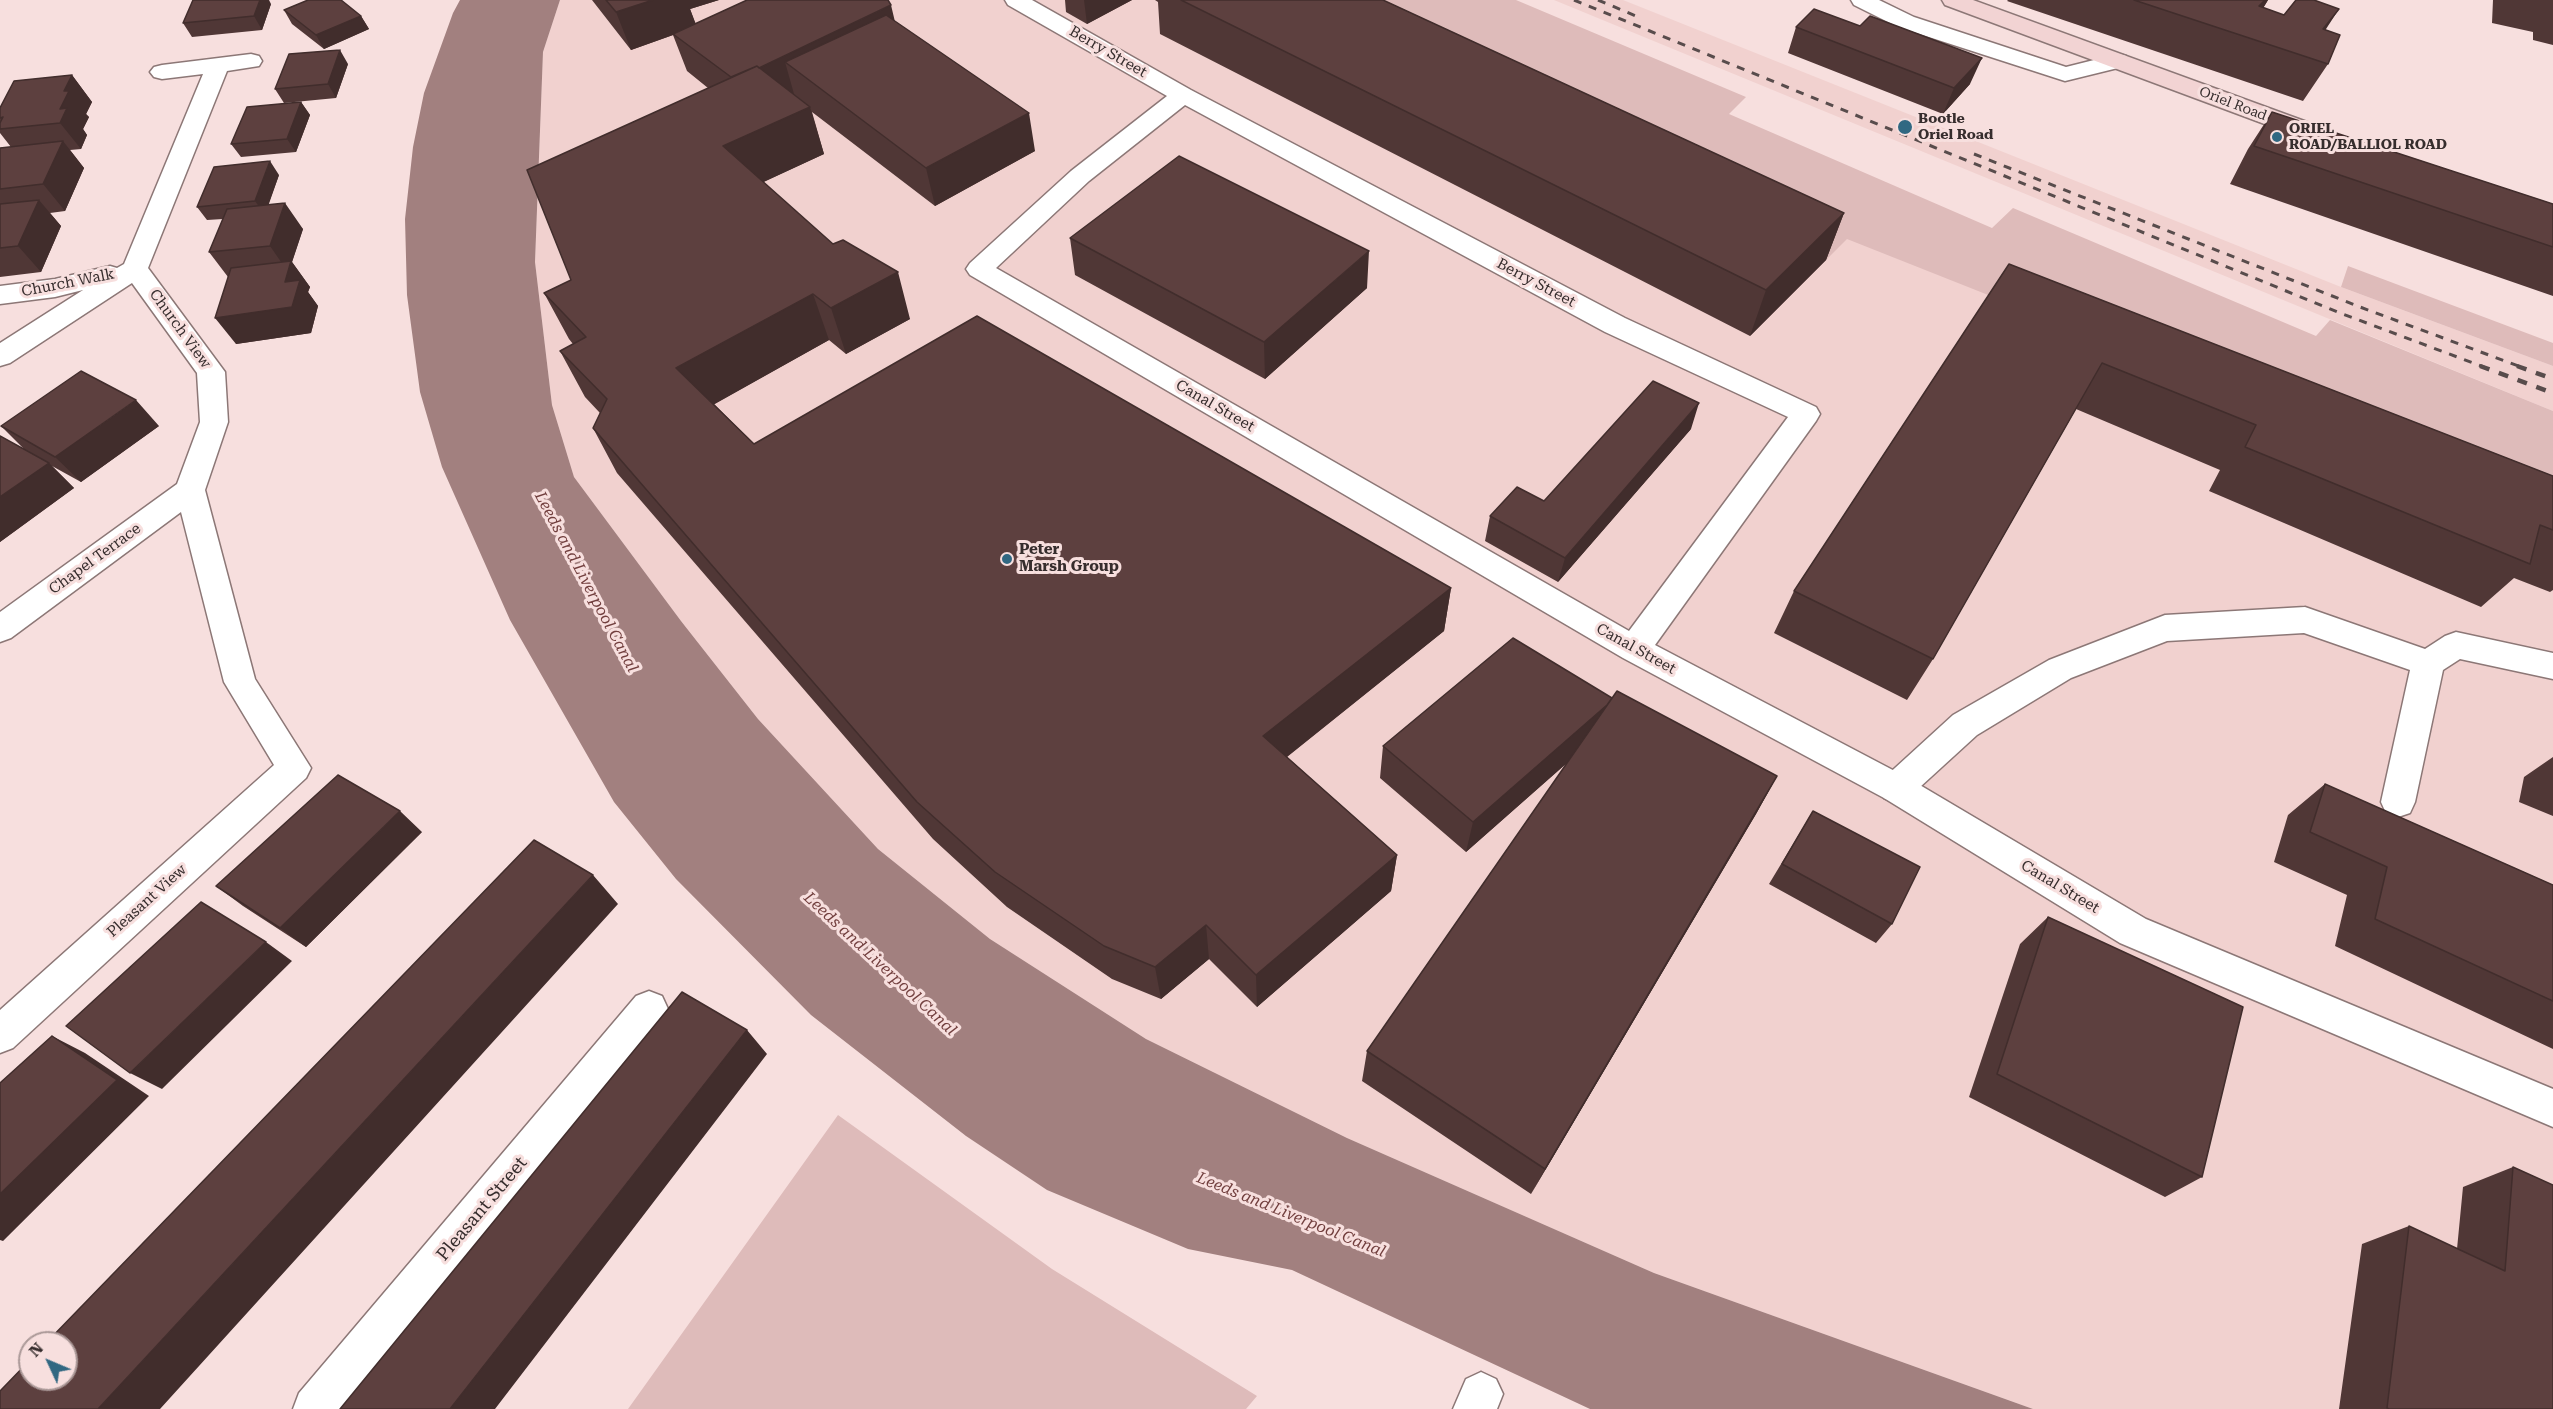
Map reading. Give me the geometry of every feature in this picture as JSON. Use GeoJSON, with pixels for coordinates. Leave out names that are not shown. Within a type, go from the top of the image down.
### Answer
{"type":"FeatureCollection","features":[{"type":"Feature","properties":{"kind":"main road","name":"Oriel Road"},"geometry":{"type":"LineString","coordinates":[[1967,2],[2278,121],[2335,138]]}},
{"type":"Feature","properties":{"kind":"street","name":"Berry Street"},"geometry":{"type":"LineString","coordinates":[[1016,0],[1183,95],[1615,325],[1806,414],[1634,649]]}},
{"type":"Feature","properties":{"kind":"street"},"geometry":{"type":"LineString","coordinates":[[1862,0],[1906,22],[2065,74],[2118,61]]}},
{"type":"Feature","properties":{"kind":"street"},"geometry":{"type":"LineString","coordinates":[[162,72],[251,61]]}},
{"type":"Feature","properties":{"kind":"street"},"geometry":{"type":"LineString","coordinates":[[0,356],[135,269],[218,65]]}},
{"type":"Feature","properties":{"kind":"street","name":"Canal Street"},"geometry":{"type":"LineString","coordinates":[[1183,95],[1080,176],[979,269],[1634,649],[1896,788],[2133,931],[2553,1108]]}},
{"type":"Feature","properties":{"kind":"street","name":"Church Walk"},"geometry":{"type":"LineString","coordinates":[[0,295],[55,288],[135,269]]}},
{"type":"Feature","properties":{"kind":"street","name":"Church View"},"geometry":{"type":"LineString","coordinates":[[135,269],[211,372],[214,422],[190,490]]}},
{"type":"Feature","properties":{"kind":"street","name":"Chapel Terrace"},"geometry":{"type":"LineString","coordinates":[[0,629],[190,490]]}},
{"type":"Feature","properties":{"kind":"street","name":"Pleasant View"},"geometry":{"type":"LineString","coordinates":[[0,1035],[294,768],[240,682],[190,490]]}},
{"type":"Feature","properties":{"kind":"street"},"geometry":{"type":"LineString","coordinates":[[1896,788],[1965,724],[2060,669],[2165,628],[2305,620],[2428,663]]}},
{"type":"Feature","properties":{"kind":"street"},"geometry":{"type":"LineString","coordinates":[[2398,802],[2428,663],[2456,645],[2553,666]]}},
{"type":"Feature","properties":{"kind":"street","name":"Pleasant Street"},"geometry":{"type":"LineString","coordinates":[[315,1409],[649,1009]]}},
{"type":"Feature","properties":{"kind":"shaded area"},"geometry":{"type":"Polygon","coordinates":[[[560,0],[1287,0],[2553,519],[2553,1409],[2033,1409],[1654,1273],[1347,1138],[1146,1039],[990,939],[878,849],[758,719],[681,621],[574,477],[552,405],[535,262],[543,52],[560,0]]]}},
{"type":"Feature","properties":{"kind":"shaded area"},"geometry":{"type":"Polygon","coordinates":[[[1282,0],[1516,0],[1746,97],[1729,114],[1992,228],[2013,208],[2316,336],[2330,320],[2553,411],[2553,519],[1847,239],[1826,260],[1282,0]]]}},
{"type":"Feature","properties":{"kind":"shaded area"},"geometry":{"type":"Polygon","coordinates":[[[1554,0],[1623,0],[2341,287],[2553,366],[2553,411],[1554,0]]]}},
{"type":"Feature","properties":{"kind":"shaded area"},"geometry":{"type":"Polygon","coordinates":[[[2348,266],[2553,343],[2553,366],[2341,287],[2348,266]]]}},
{"type":"Feature","properties":{"kind":"shaded area"},"geometry":{"type":"Polygon","coordinates":[[[838,1115],[1052,1269],[1257,1396],[1246,1409],[628,1409],[838,1115]]]}},
{"type":"Feature","properties":{"kind":"water","name":"Leeds and Liverpool Canal"},"geometry":{"type":"Polygon","coordinates":[[[460,0],[560,0],[543,52],[535,262],[552,405],[574,477],[681,621],[758,719],[878,849],[990,939],[1146,1039],[1347,1138],[1654,1273],[2033,1409],[1590,1409],[1292,1270],[1188,1249],[1047,1190],[966,1136],[811,1015],[676,879],[614,802],[510,620],[442,467],[420,392],[407,295],[405,219],[413,147],[424,93],[453,13],[460,0]]]}},
{"type":"Feature","properties":{"kind":"building"},"geometry":{"type":"Polygon","coordinates":[[[193,0],[260,0],[254,16],[183,23],[193,0]]]}},
{"type":"Feature","properties":{"kind":"building"},"geometry":{"type":"Polygon","coordinates":[[[308,0],[341,0],[361,16],[316,35],[284,10],[308,0]]]}},
{"type":"Feature","properties":{"kind":"building"},"geometry":{"type":"Polygon","coordinates":[[[606,0],[653,0],[616,12],[606,0]]]}},
{"type":"Feature","properties":{"kind":"building"},"geometry":{"type":"Polygon","coordinates":[[[747,0],[888,0],[891,5],[759,68],[757,66],[731,77],[673,34],[747,0]]]}},
{"type":"Feature","properties":{"kind":"building"},"geometry":{"type":"Polygon","coordinates":[[[1181,0],[1383,0],[1844,213],[1766,290],[1181,0]]]}},
{"type":"Feature","properties":{"kind":"building"},"geometry":{"type":"Polygon","coordinates":[[[2134,0],[2265,0],[2259,6],[2284,15],[2296,0],[2314,0],[2339,9],[2323,29],[2340,35],[2328,64],[2134,0]]]}},
{"type":"Feature","properties":{"kind":"building"},"geometry":{"type":"Polygon","coordinates":[[[1814,9],[1860,26],[1870,16],[1982,58],[1954,88],[1796,27],[1814,9]]]}},
{"type":"Feature","properties":{"kind":"building"},"geometry":{"type":"Polygon","coordinates":[[[886,15],[1029,113],[926,168],[785,62],[886,15]]]}},
{"type":"Feature","properties":{"kind":"building"},"geometry":{"type":"Polygon","coordinates":[[[340,50],[328,84],[275,89],[289,54],[340,50]]]}},
{"type":"Feature","properties":{"kind":"building","name":"Peter Marsh Group"},"geometry":{"type":"Polygon","coordinates":[[[757,66],[810,107],[723,146],[833,244],[843,240],[898,272],[831,308],[813,294],[676,368],[754,444],[977,316],[1451,588],[1263,736],[1397,855],[1256,975],[1206,925],[1155,967],[1104,946],[995,872],[917,802],[593,428],[607,399],[560,351],[586,337],[544,293],[571,280],[527,170],[757,66]]]}},
{"type":"Feature","properties":{"kind":"building"},"geometry":{"type":"Polygon","coordinates":[[[72,75],[64,91],[69,91],[60,109],[67,108],[60,123],[0,129],[3,117],[0,118],[0,108],[14,81],[72,75]]]}},
{"type":"Feature","properties":{"kind":"building"},"geometry":{"type":"Polygon","coordinates":[[[301,102],[287,139],[231,144],[247,107],[301,102]]]}},
{"type":"Feature","properties":{"kind":"building"},"geometry":{"type":"Polygon","coordinates":[[[2272,112],[2553,204],[2553,247],[2254,146],[2272,112]]]}},
{"type":"Feature","properties":{"kind":"building"},"geometry":{"type":"Polygon","coordinates":[[[63,141],[43,184],[0,189],[0,148],[63,141]]]}},
{"type":"Feature","properties":{"kind":"building"},"geometry":{"type":"Polygon","coordinates":[[[1179,156],[1369,251],[1264,342],[1070,238],[1179,156]]]}},
{"type":"Feature","properties":{"kind":"building"},"geometry":{"type":"Polygon","coordinates":[[[270,161],[255,201],[197,207],[214,167],[270,161]]]}},
{"type":"Feature","properties":{"kind":"building"},"geometry":{"type":"Polygon","coordinates":[[[39,200],[18,246],[0,248],[0,204],[39,200]]]}},
{"type":"Feature","properties":{"kind":"building"},"geometry":{"type":"Polygon","coordinates":[[[285,203],[270,246],[209,252],[227,209],[285,203]]]}},
{"type":"Feature","properties":{"kind":"building"},"geometry":{"type":"Polygon","coordinates":[[[291,261],[285,282],[300,280],[292,307],[215,318],[231,268],[291,261]]]}},
{"type":"Feature","properties":{"kind":"building"},"geometry":{"type":"Polygon","coordinates":[[[2009,264],[2553,476],[2553,530],[2540,525],[2530,564],[2245,447],[2256,425],[2102,363],[1933,659],[1794,591],[2009,264]]]}},
{"type":"Feature","properties":{"kind":"building"},"geometry":{"type":"Polygon","coordinates":[[[81,371],[136,400],[55,457],[1,426],[81,371]]]}},
{"type":"Feature","properties":{"kind":"building"},"geometry":{"type":"Polygon","coordinates":[[[1653,381],[1699,403],[1565,558],[1490,516],[1517,487],[1544,501],[1653,381]]]}},
{"type":"Feature","properties":{"kind":"building"},"geometry":{"type":"Polygon","coordinates":[[[0,436],[49,463],[0,497],[0,436]]]}},
{"type":"Feature","properties":{"kind":"building"},"geometry":{"type":"Polygon","coordinates":[[[1513,638],[1612,698],[1607,705],[1473,822],[1383,746],[1513,638]]]}},
{"type":"Feature","properties":{"kind":"building"},"geometry":{"type":"Polygon","coordinates":[[[1617,691],[1777,776],[1545,1169],[1367,1051],[1617,691]]]}},
{"type":"Feature","properties":{"kind":"building"},"geometry":{"type":"Polygon","coordinates":[[[338,775],[400,811],[280,928],[216,886],[338,775]]]}},
{"type":"Feature","properties":{"kind":"building"},"geometry":{"type":"Polygon","coordinates":[[[2325,784],[2553,885],[2553,1001],[2375,919],[2387,867],[2310,832],[2325,784]]]}},
{"type":"Feature","properties":{"kind":"building"},"geometry":{"type":"Polygon","coordinates":[[[1813,811],[1920,867],[1892,924],[1782,864],[1813,811]]]}},
{"type":"Feature","properties":{"kind":"building"},"geometry":{"type":"Polygon","coordinates":[[[534,840],[593,875],[98,1409],[0,1409],[0,1391],[18,1372],[18,1391],[78,1391],[78,1331],[58,1331],[534,840]]]}},
{"type":"Feature","properties":{"kind":"building"},"geometry":{"type":"Polygon","coordinates":[[[201,902],[266,942],[130,1073],[66,1026],[201,902]]]}},
{"type":"Feature","properties":{"kind":"building"},"geometry":{"type":"Polygon","coordinates":[[[2048,917],[2243,1007],[2202,1177],[1997,1074],[2048,917]]]}},
{"type":"Feature","properties":{"kind":"building"},"geometry":{"type":"Polygon","coordinates":[[[682,992],[747,1030],[450,1409],[340,1409],[682,992]]]}},
{"type":"Feature","properties":{"kind":"building"},"geometry":{"type":"Polygon","coordinates":[[[52,1036],[117,1080],[0,1194],[0,1083],[52,1036]]]}},
{"type":"Feature","properties":{"kind":"building"},"geometry":{"type":"Polygon","coordinates":[[[2513,1167],[2553,1185],[2553,1409],[2387,1408],[2409,1226],[2505,1271],[2513,1167]]]}},
{"type":"Feature","properties":{"kind":"railway"},"geometry":{"type":"LineString","coordinates":[[1574,0],[2340,313],[2484,367]]}},
{"type":"Feature","properties":{"kind":"railway"},"geometry":{"type":"LineString","coordinates":[[1598,0],[1636,16]]}},
{"type":"Feature","properties":{"kind":"railway"},"geometry":{"type":"LineString","coordinates":[[1974,154],[2360,307],[2521,367]]}},
{"type":"Feature","properties":{"kind":"railway"},"geometry":{"type":"LineString","coordinates":[[2480,366],[2553,393]]}},
{"type":"Feature","properties":{"kind":"railway"},"geometry":{"type":"LineString","coordinates":[[2517,366],[2553,379]]}},
{"type":"Feature","properties":{"kind":"place","name":"Bootle Oriel Road"},"geometry":{"type":"Point","coordinates":[1905,127]}},
{"type":"Feature","properties":{"kind":"place","name":"ORIEL ROAD/BALLIOL ROAD"},"geometry":{"type":"Point","coordinates":[2277,137]}},
{"type":"Feature","properties":{"kind":"place","name":"Peter Marsh Group"},"geometry":{"type":"Point","coordinates":[1007,559]}}]}
